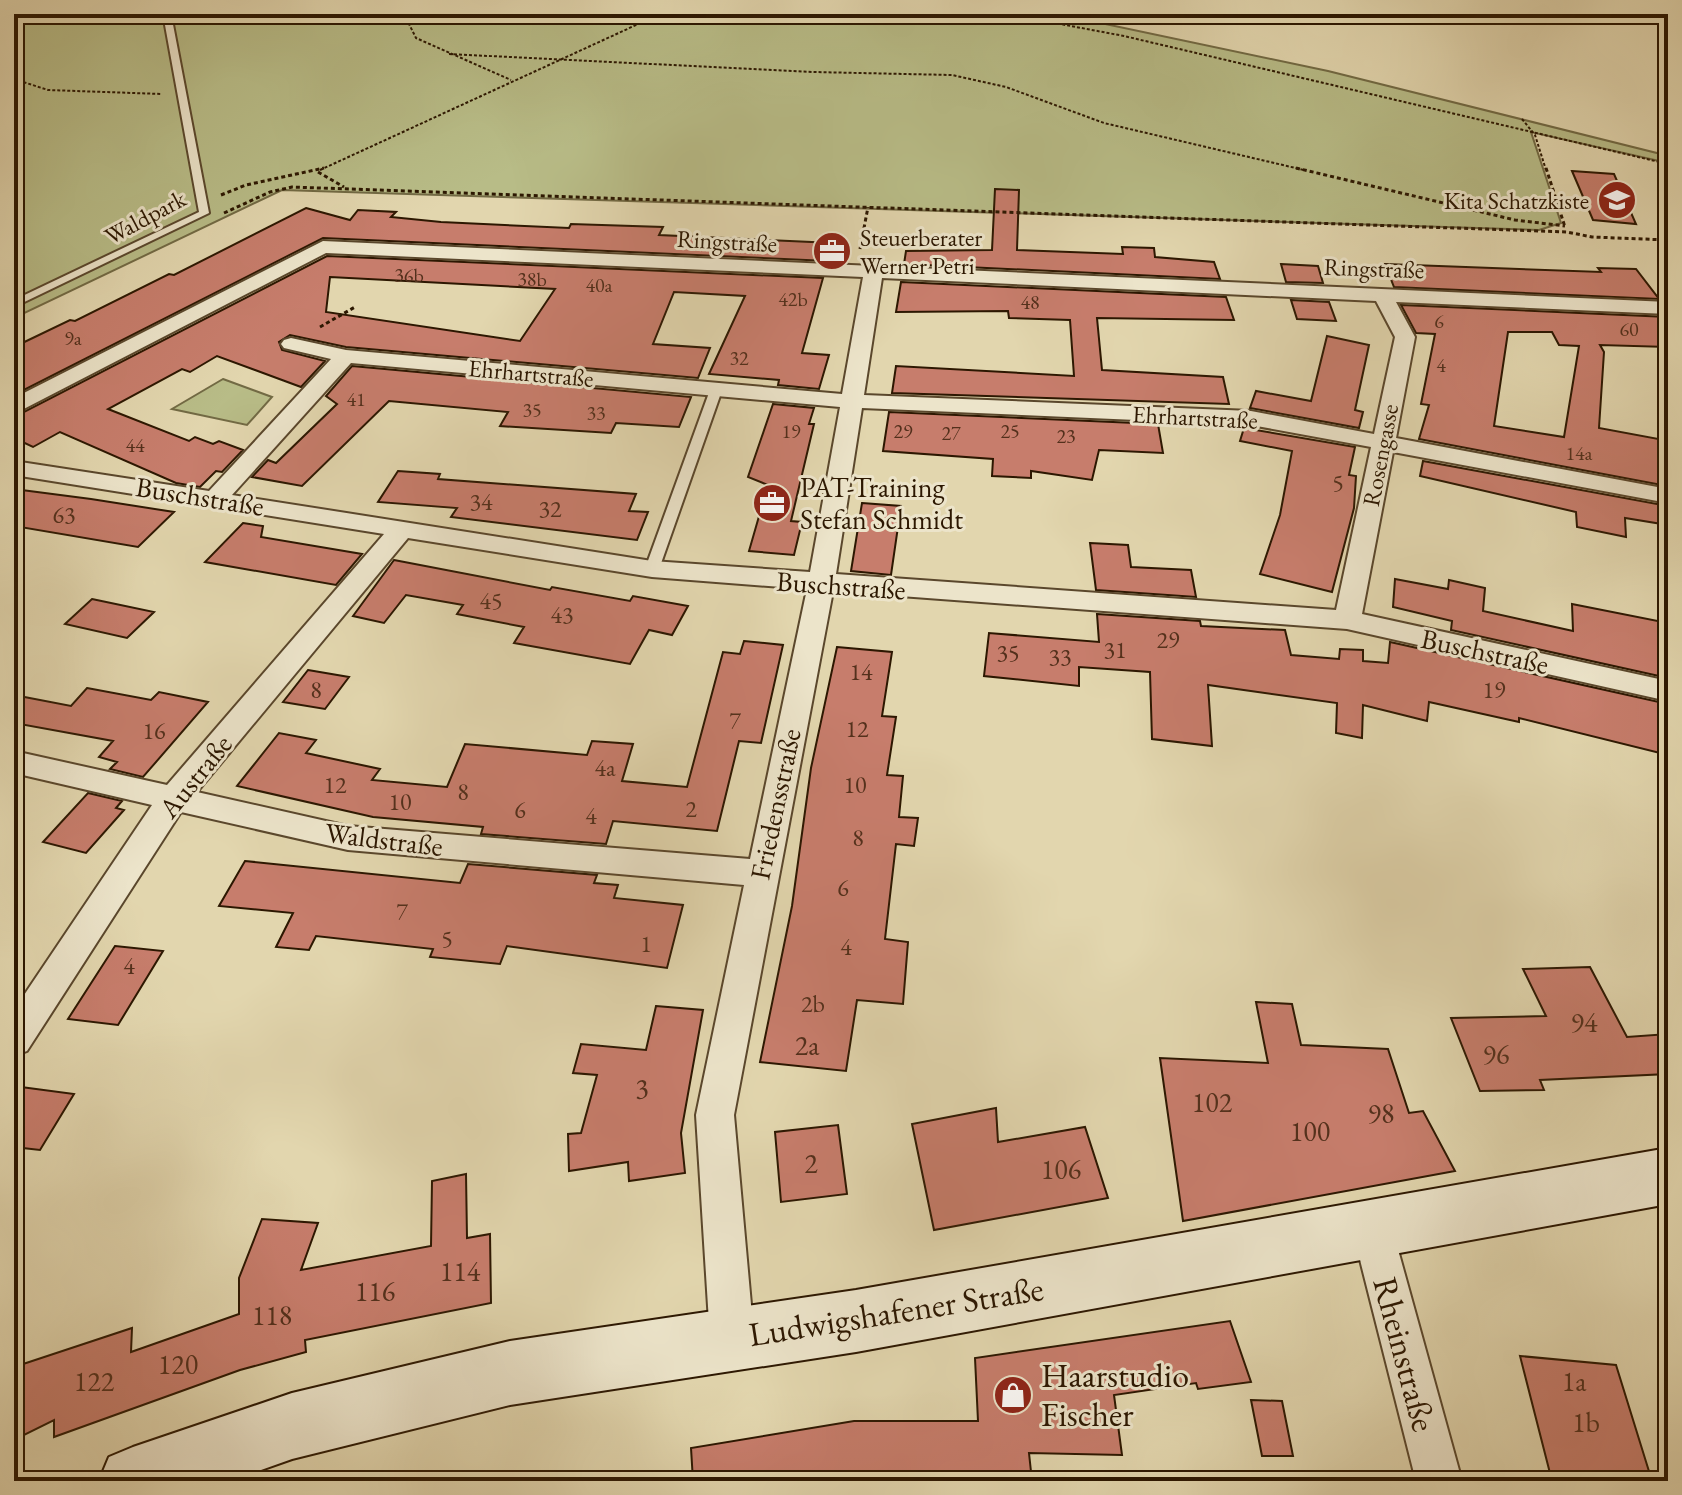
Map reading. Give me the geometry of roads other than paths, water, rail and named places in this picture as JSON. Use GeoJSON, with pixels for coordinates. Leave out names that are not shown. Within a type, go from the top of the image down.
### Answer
{"type":"FeatureCollection","features":[{"type":"Feature","properties":{"kind":"main road","name":"Ludwigshafener Straße"},"geometry":{"type":"LineString","coordinates":[[133,1481],[306,1422],[510,1373],[856,1321],[1668,1176]]}},
{"type":"Feature","properties":{"kind":"street","name":"Ringstraße"},"geometry":{"type":"LineString","coordinates":[[14,407],[323,247],[1668,308]]}},
{"type":"Feature","properties":{"kind":"street","name":"Friedensstraße"},"geometry":{"type":"LineString","coordinates":[[732,1338],[715,1115],[760,873],[821,584],[849,401],[864,273]]}},
{"type":"Feature","properties":{"kind":"street","name":"Rosengasse"},"geometry":{"type":"LineString","coordinates":[[1347,620],[1405,337],[1382,294]]}},
{"type":"Feature","properties":{"kind":"street","name":"Ehrhartstraße"},"geometry":{"type":"LineString","coordinates":[[291,344],[346,356],[849,401],[1251,418],[1668,496]]}},
{"type":"Feature","properties":{"kind":"street"},"geometry":{"type":"LineString","coordinates":[[217,497],[346,356]]}},
{"type":"Feature","properties":{"kind":"street","name":"Buschstraße"},"geometry":{"type":"LineString","coordinates":[[14,468],[217,497],[401,530],[652,569],[821,584],[1347,620],[1668,691]]}},
{"type":"Feature","properties":{"kind":"street","name":"Austraße"},"geometry":{"type":"LineString","coordinates":[[14,1040],[173,799],[401,530]]}},
{"type":"Feature","properties":{"kind":"street","name":"Waldstraße"},"geometry":{"type":"LineString","coordinates":[[14,762],[348,838],[760,873]]}},
{"type":"Feature","properties":{"kind":"street","name":"Rheinstraße"},"geometry":{"type":"LineString","coordinates":[[1372,1228],[1439,1481]]}},
{"type":"Feature","properties":{"kind":"lane","name":"Waldpark"},"geometry":{"type":"LineString","coordinates":[[14,304],[204,213],[167,14]]}},
{"type":"Feature","properties":{"kind":"lane"},"geometry":{"type":"LineString","coordinates":[[652,569],[716,390]]}},
{"type":"Feature","properties":{"kind":"place","name":"Kita Schatzkiste"},"geometry":{"type":"Point","coordinates":[1617,200]}},
{"type":"Feature","properties":{"kind":"place","name":"Steuerberater Werner Petri"},"geometry":{"type":"Point","coordinates":[832,251]}},
{"type":"Feature","properties":{"kind":"place","name":"PAT-Training Stefan Schmidt"},"geometry":{"type":"Point","coordinates":[772,503]}},
{"type":"Feature","properties":{"kind":"place","name":"Haarstudio Fischer"},"geometry":{"type":"Point","coordinates":[1013,1395]}}]}
